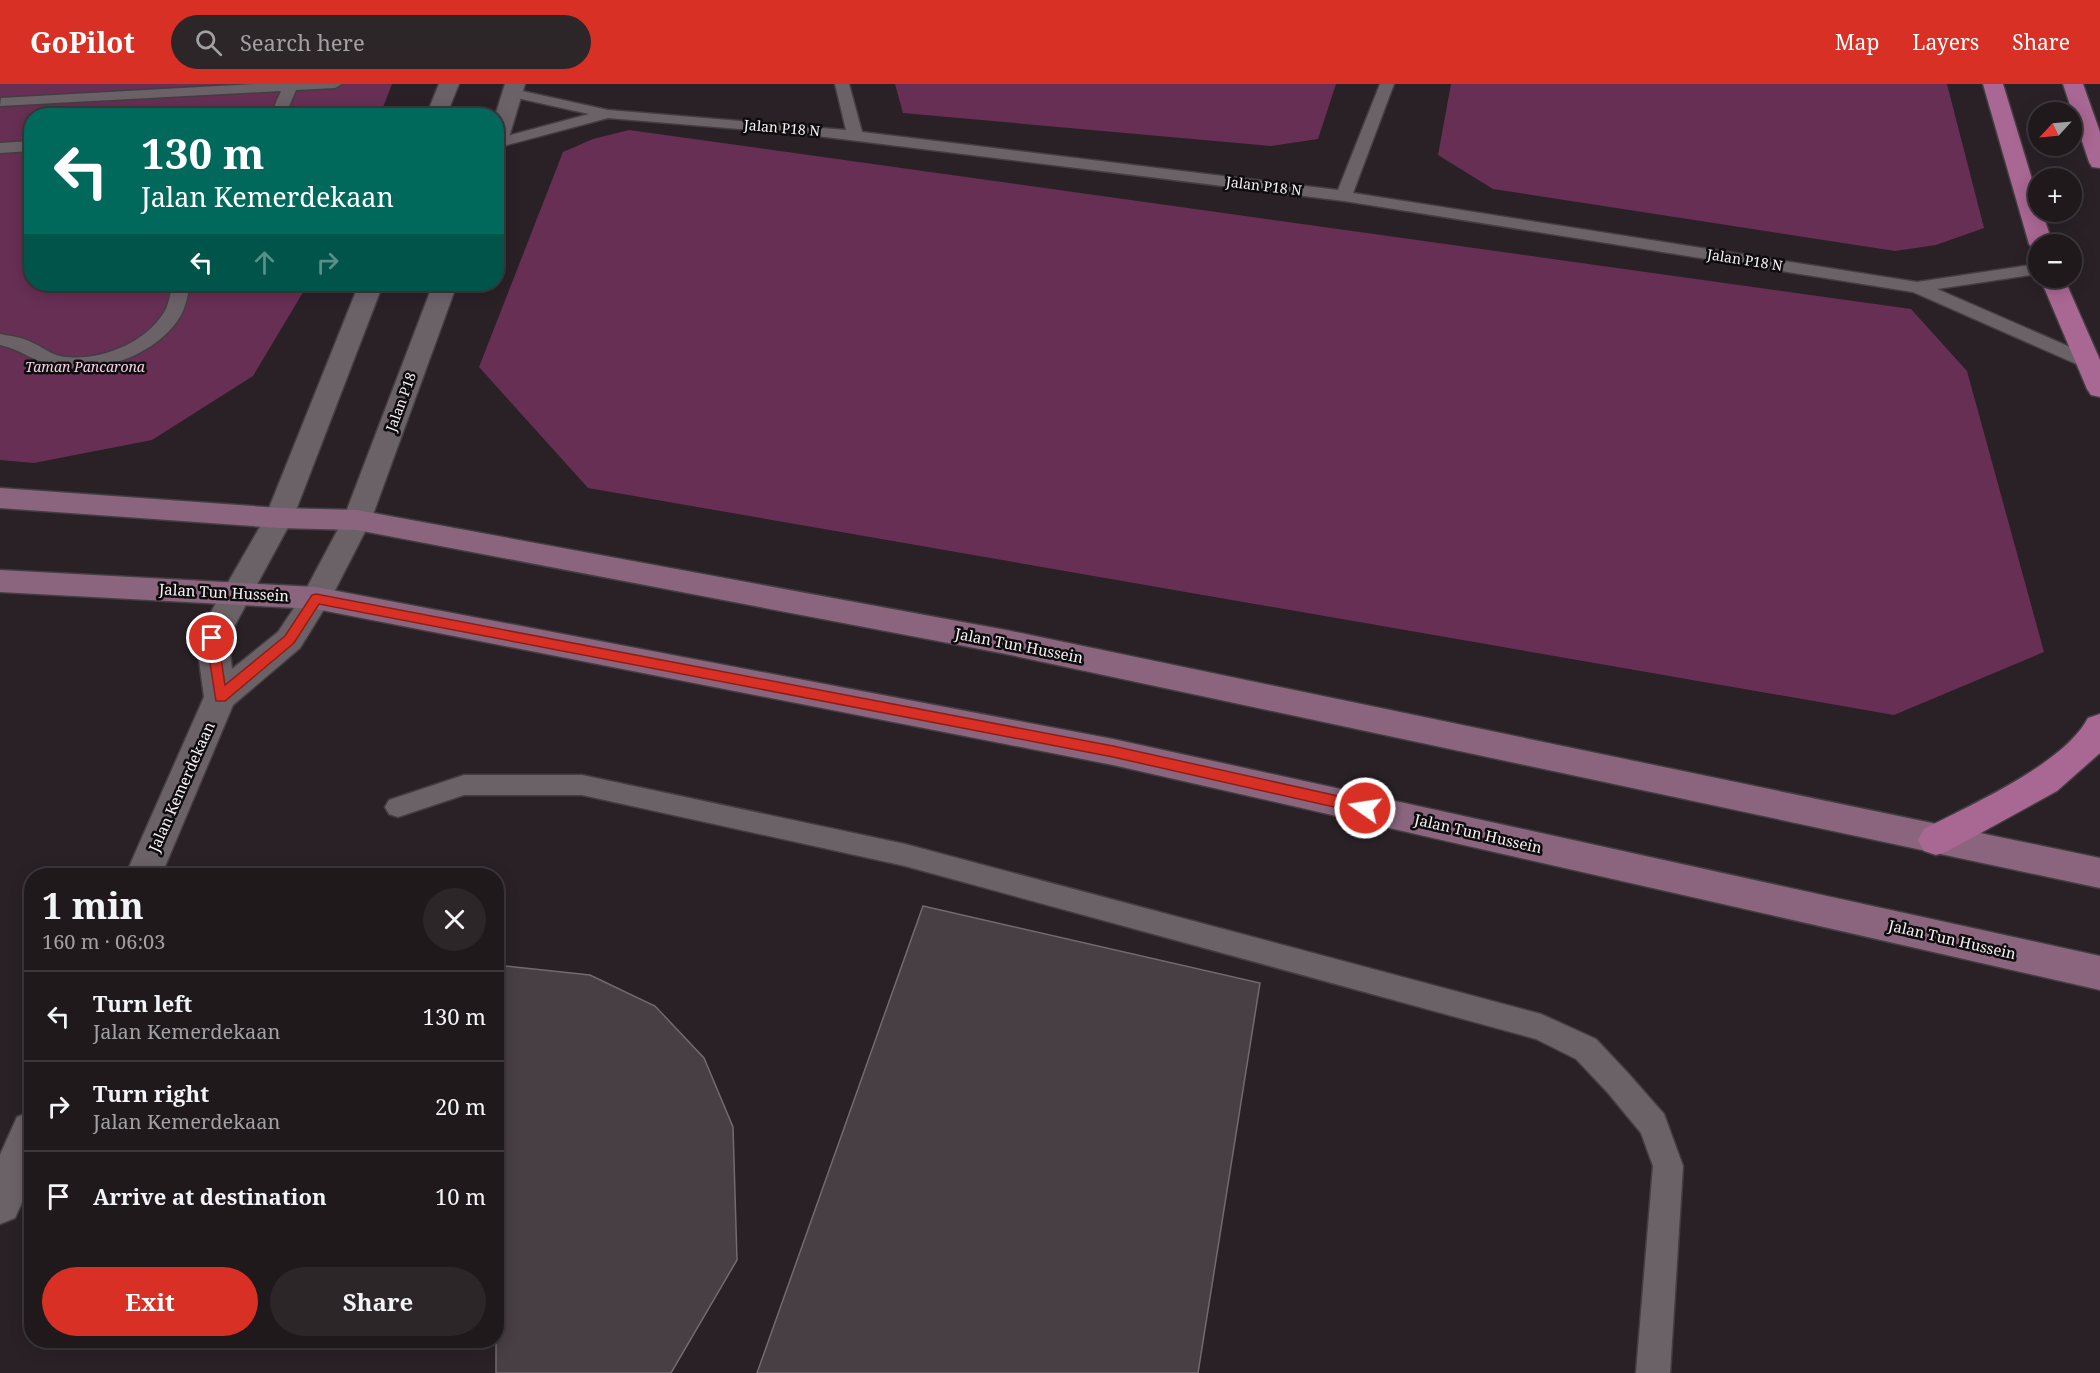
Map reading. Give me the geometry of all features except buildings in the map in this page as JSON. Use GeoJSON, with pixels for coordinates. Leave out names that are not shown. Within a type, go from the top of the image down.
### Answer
{"type":"FeatureCollection","features":[{"type":"Feature","properties":{"kind":"main road"},"geometry":{"type":"LineString","coordinates":[[1993,84],[2038,234]]}},
{"type":"Feature","properties":{"kind":"main road"},"geometry":{"type":"LineString","coordinates":[[2073,84],[2100,162]]}},
{"type":"Feature","properties":{"kind":"main road"},"geometry":{"type":"LineString","coordinates":[[2056,288],[2100,389]]}},
{"type":"Feature","properties":{"kind":"main road","name":"Jalan Tun Hussein"},"geometry":{"type":"LineString","coordinates":[[0,498],[279,518],[357,520],[1006,642],[2100,873]]}},
{"type":"Feature","properties":{"kind":"main road","name":"Jalan Tun Hussein"},"geometry":{"type":"LineString","coordinates":[[0,582],[316,598],[1113,752],[2100,974]]}},
{"type":"Feature","properties":{"kind":"main road"},"geometry":{"type":"LineString","coordinates":[[1936,840],[2045,781],[2096,737],[2100,727]]}},
{"type":"Feature","properties":{"kind":"street"},"geometry":{"type":"LineString","coordinates":[[439,108],[449,84]]}},
{"type":"Feature","properties":{"kind":"street"},"geometry":{"type":"LineString","coordinates":[[504,121],[514,89]]}},
{"type":"Feature","properties":{"kind":"street"},"geometry":{"type":"LineString","coordinates":[[220,697],[212,638],[279,518],[368,291]]}},
{"type":"Feature","properties":{"kind":"street","name":"Jalan P18"},"geometry":{"type":"LineString","coordinates":[[316,598],[357,520],[442,291]]}},
{"type":"Feature","properties":{"kind":"street","name":"Jalan Kemerdekaan"},"geometry":{"type":"LineString","coordinates":[[146,868],[220,697],[289,640],[316,598]]}},
{"type":"Feature","properties":{"kind":"street"},"geometry":{"type":"LineString","coordinates":[[0,1203],[24,1149]]}},
{"type":"Feature","properties":{"kind":"lane"},"geometry":{"type":"LineString","coordinates":[[1,103],[20,84]]}},
{"type":"Feature","properties":{"kind":"lane"},"geometry":{"type":"LineString","coordinates":[[1,103],[335,84]]}},
{"type":"Feature","properties":{"kind":"lane"},"geometry":{"type":"LineString","coordinates":[[842,84],[855,135]]}},
{"type":"Feature","properties":{"kind":"lane"},"geometry":{"type":"LineString","coordinates":[[1344,196],[1387,84]]}},
{"type":"Feature","properties":{"kind":"lane"},"geometry":{"type":"LineString","coordinates":[[281,108],[291,86]]}},
{"type":"Feature","properties":{"kind":"lane","name":"Jalan P18 N"},"geometry":{"type":"LineString","coordinates":[[514,89],[608,114],[855,135],[1344,196],[1917,287],[2088,362]]}},
{"type":"Feature","properties":{"kind":"lane","name":"Jalan P18 N"},"geometry":{"type":"LineString","coordinates":[[504,142],[608,114]]}},
{"type":"Feature","properties":{"kind":"lane"},"geometry":{"type":"LineString","coordinates":[[0,148],[24,147]]}},
{"type":"Feature","properties":{"kind":"lane","name":"Jalan P18 N"},"geometry":{"type":"LineString","coordinates":[[1917,287],[2028,270]]}},
{"type":"Feature","properties":{"kind":"lane"},"geometry":{"type":"LineString","coordinates":[[0,339],[22,345],[43,357],[59,361],[98,360],[123,353],[142,343],[161,328],[173,313],[180,291]]}},
{"type":"Feature","properties":{"kind":"lane"},"geometry":{"type":"LineString","coordinates":[[398,807],[464,785],[582,785],[905,855],[1541,1027],[1586,1049],[1618,1083],[1653,1124],[1668,1166],[1653,1373]]}},
{"type":"Feature","properties":{"kind":"green space","name":"Taman Pancarona"},"geometry":{"type":"Polygon","coordinates":[[[0,84],[392,84],[383,108],[24,108],[24,291],[304,291],[253,376],[152,440],[34,463],[0,460],[0,84]]]}},
{"type":"Feature","properties":{"kind":"green space"},"geometry":{"type":"Polygon","coordinates":[[[895,84],[1336,84],[1318,139],[1271,146],[903,113],[895,84]]]}},
{"type":"Feature","properties":{"kind":"green space"},"geometry":{"type":"Polygon","coordinates":[[[1451,84],[1947,84],[1984,228],[1936,245],[1895,251],[1493,189],[1438,155],[1451,84]]]}},
{"type":"Feature","properties":{"kind":"green space"},"geometry":{"type":"Polygon","coordinates":[[[629,130],[1911,309],[1967,371],[2044,652],[1894,715],[588,488],[479,367],[563,152],[593,139],[629,130]]]}},
{"type":"Feature","properties":{"kind":"route"},"geometry":{"type":"LineString","coordinates":[[212,638],[220,697],[289,640],[316,598],[1113,752],[1365,808]]}}]}
